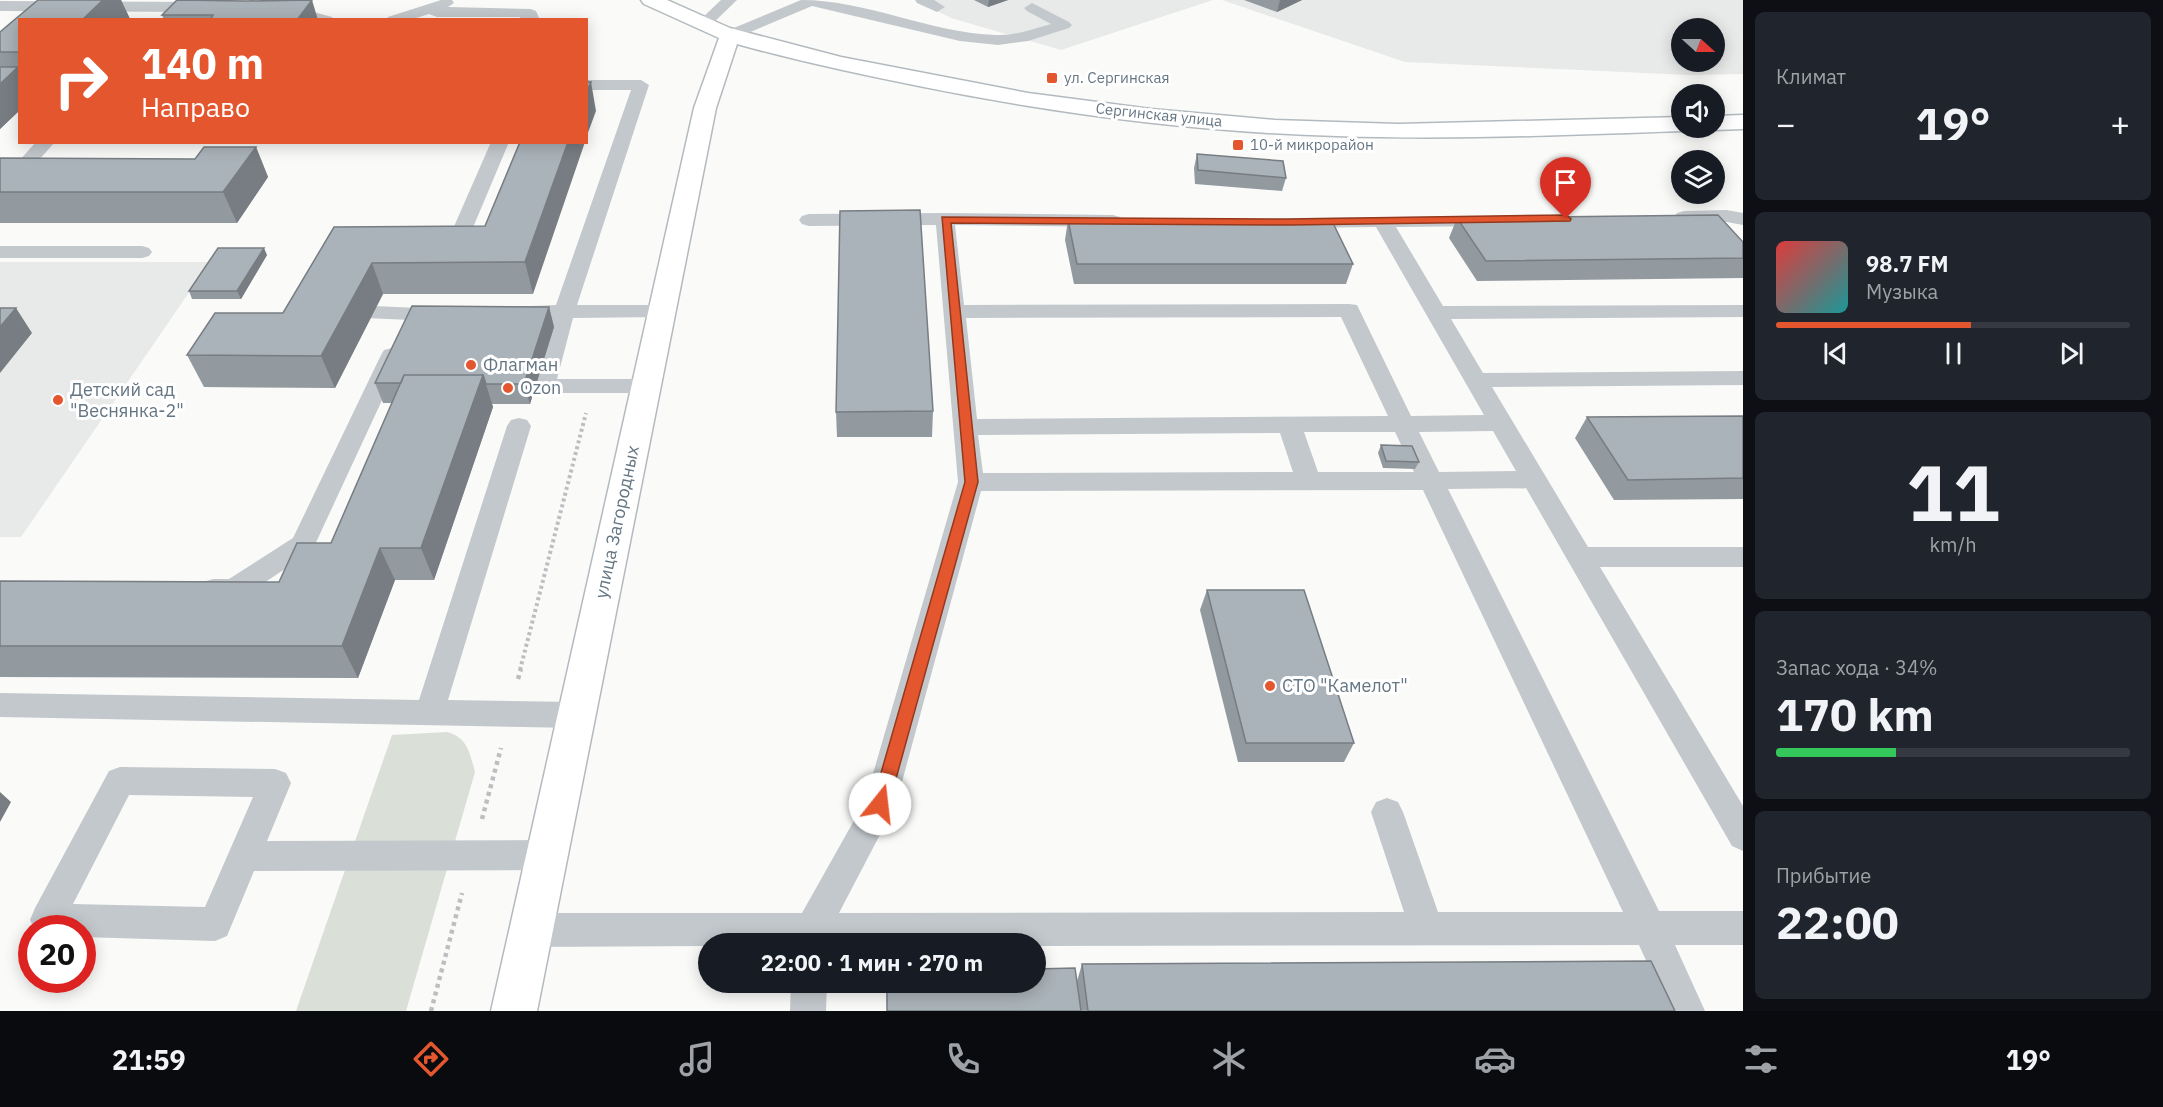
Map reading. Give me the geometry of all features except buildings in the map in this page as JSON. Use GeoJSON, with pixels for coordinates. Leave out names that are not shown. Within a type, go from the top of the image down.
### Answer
{"type":"FeatureCollection","features":[{"type":"Feature","properties":{"kind":"main road","name":"Сергинская улица"},"geometry":{"type":"LineString","coordinates":[[651,0],[717,29],[852,66],[952,87],[1056,104],[1221,122],[1316,129],[1397,131],[1671,124]]}},
{"type":"Feature","properties":{"kind":"main road","name":"улица Загородных"},"geometry":{"type":"LineString","coordinates":[[514,1011],[705,108],[717,29]]}},
{"type":"Feature","properties":{"kind":"main road"},"geometry":{"type":"LineString","coordinates":[[1725,123],[1743,122]]}},
{"type":"Feature","properties":{"kind":"lane"},"geometry":{"type":"LineString","coordinates":[[399,18],[458,0]]}},
{"type":"Feature","properties":{"kind":"lane"},"geometry":{"type":"LineString","coordinates":[[717,29],[730,0]]}},
{"type":"Feature","properties":{"kind":"lane"},"geometry":{"type":"LineString","coordinates":[[717,29],[811,0],[885,20],[960,36],[988,39],[1028,36],[1064,25],[1032,8]]}},
{"type":"Feature","properties":{"kind":"lane"},"geometry":{"type":"LineString","coordinates":[[922,0],[937,7]]}},
{"type":"Feature","properties":{"kind":"lane"},"geometry":{"type":"LineString","coordinates":[[166,18],[185,4]]}},
{"type":"Feature","properties":{"kind":"lane"},"geometry":{"type":"LineString","coordinates":[[0,6],[185,4],[217,7]]}},
{"type":"Feature","properties":{"kind":"lane"},"geometry":{"type":"LineString","coordinates":[[274,7],[319,18]]}},
{"type":"Feature","properties":{"kind":"lane"},"geometry":{"type":"LineString","coordinates":[[430,8],[437,12],[519,12],[531,14],[532,18]]}},
{"type":"Feature","properties":{"kind":"lane"},"geometry":{"type":"LineString","coordinates":[[588,85],[641,85],[564,312],[543,386],[646,386]]}},
{"type":"Feature","properties":{"kind":"lane"},"geometry":{"type":"LineString","coordinates":[[44,144],[27,162],[40,169],[74,169]]}},
{"type":"Feature","properties":{"kind":"lane"},"geometry":{"type":"LineString","coordinates":[[413,237],[459,237],[499,144]]}},
{"type":"Feature","properties":{"kind":"lane"},"geometry":{"type":"LineString","coordinates":[[1667,217],[1727,216],[1743,219]]}},
{"type":"Feature","properties":{"kind":"lane"},"geometry":{"type":"LineString","coordinates":[[813,933],[880,804],[971,482],[945,219]]}},
{"type":"Feature","properties":{"kind":"lane"},"geometry":{"type":"LineString","coordinates":[[1278,222],[1513,219]]}},
{"type":"Feature","properties":{"kind":"lane"},"geometry":{"type":"LineString","coordinates":[[809,220],[1135,221]]}},
{"type":"Feature","properties":{"kind":"lane"},"geometry":{"type":"LineString","coordinates":[[1383,222],[1743,836]]}},
{"type":"Feature","properties":{"kind":"lane"},"geometry":{"type":"LineString","coordinates":[[0,252],[142,252]]}},
{"type":"Feature","properties":{"kind":"lane"},"geometry":{"type":"LineString","coordinates":[[494,312],[662,310]]}},
{"type":"Feature","properties":{"kind":"lane"},"geometry":{"type":"LineString","coordinates":[[956,312],[1349,310],[1650,930],[1687,1011]]}},
{"type":"Feature","properties":{"kind":"lane"},"geometry":{"type":"LineString","coordinates":[[1438,314],[1743,311]]}},
{"type":"Feature","properties":{"kind":"lane"},"geometry":{"type":"LineString","coordinates":[[187,589],[234,589],[303,544],[423,313],[373,313]]}},
{"type":"Feature","properties":{"kind":"lane"},"geometry":{"type":"LineString","coordinates":[[1476,380],[1743,378]]}},
{"type":"Feature","properties":{"kind":"lane"},"geometry":{"type":"LineString","coordinates":[[965,427],[1501,423]]}},
{"type":"Feature","properties":{"kind":"lane"},"geometry":{"type":"LineString","coordinates":[[430,712],[519,426]]}},
{"type":"Feature","properties":{"kind":"lane"},"geometry":{"type":"LineString","coordinates":[[1290,426],[1309,482]]}},
{"type":"Feature","properties":{"kind":"lane"},"geometry":{"type":"LineString","coordinates":[[971,482],[1309,482],[1534,479]]}},
{"type":"Feature","properties":{"kind":"lane"},"geometry":{"type":"LineString","coordinates":[[1579,557],[1743,557]]}},
{"type":"Feature","properties":{"kind":"lane"},"geometry":{"type":"LineString","coordinates":[[0,705],[577,715]]}},
{"type":"Feature","properties":{"kind":"lane"},"geometry":{"type":"LineString","coordinates":[[120,781],[275,783],[244,856],[215,924],[47,921],[120,781]]}},
{"type":"Feature","properties":{"kind":"lane"},"geometry":{"type":"LineString","coordinates":[[1387,812],[1426,929]]}},
{"type":"Feature","properties":{"kind":"lane"},"geometry":{"type":"LineString","coordinates":[[244,856],[547,855]]}},
{"type":"Feature","properties":{"kind":"lane"},"geometry":{"type":"LineString","coordinates":[[1046,933],[1743,928]]}},
{"type":"Feature","properties":{"kind":"lane"},"geometry":{"type":"LineString","coordinates":[[531,930],[698,934]]}},
{"type":"Feature","properties":{"kind":"lane"},"geometry":{"type":"LineString","coordinates":[[808,1011],[809,993]]}},
{"type":"Feature","properties":{"kind":"shaded area"},"geometry":{"type":"Polygon","coordinates":[[[915,0],[1213,0],[1061,50],[951,18],[915,0]]]}},
{"type":"Feature","properties":{"kind":"shaded area"},"geometry":{"type":"Polygon","coordinates":[[[1222,0],[1743,0],[1743,74],[1689,75],[1405,62],[1222,0]]]}},
{"type":"Feature","properties":{"kind":"shaded area","name":"Детский сад \"Веснянка-2\""},"geometry":{"type":"Polygon","coordinates":[[[0,262],[210,262],[21,537],[0,537],[0,262]]]}},
{"type":"Feature","properties":{"kind":"shaded area"},"geometry":{"type":"Polygon","coordinates":[[[447,732],[454,734],[467,747],[475,772],[406,1011],[296,1011],[392,735],[447,732]]]}},
{"type":"Feature","properties":{"kind":"place","name":"ул. Сергинская"},"geometry":{"type":"Point","coordinates":[1052,78]}},
{"type":"Feature","properties":{"kind":"place","name":"10-й микрорайон"},"geometry":{"type":"Point","coordinates":[1238,145]}},
{"type":"Feature","properties":{"kind":"place","name":"Флагман"},"geometry":{"type":"Point","coordinates":[471,365]}},
{"type":"Feature","properties":{"kind":"place","name":"Ozon"},"geometry":{"type":"Point","coordinates":[508,388]}},
{"type":"Feature","properties":{"kind":"place","name":"Детский сад \"Веснянка-2\""},"geometry":{"type":"Point","coordinates":[58,400]}},
{"type":"Feature","properties":{"kind":"place","name":"СТО \"Камелот\""},"geometry":{"type":"Point","coordinates":[1270,686]}},
{"type":"Feature","properties":{"kind":"route"},"geometry":{"type":"LineString","coordinates":[[880,804],[971,482],[945,219],[1290,222],[1566,219]]}}]}
